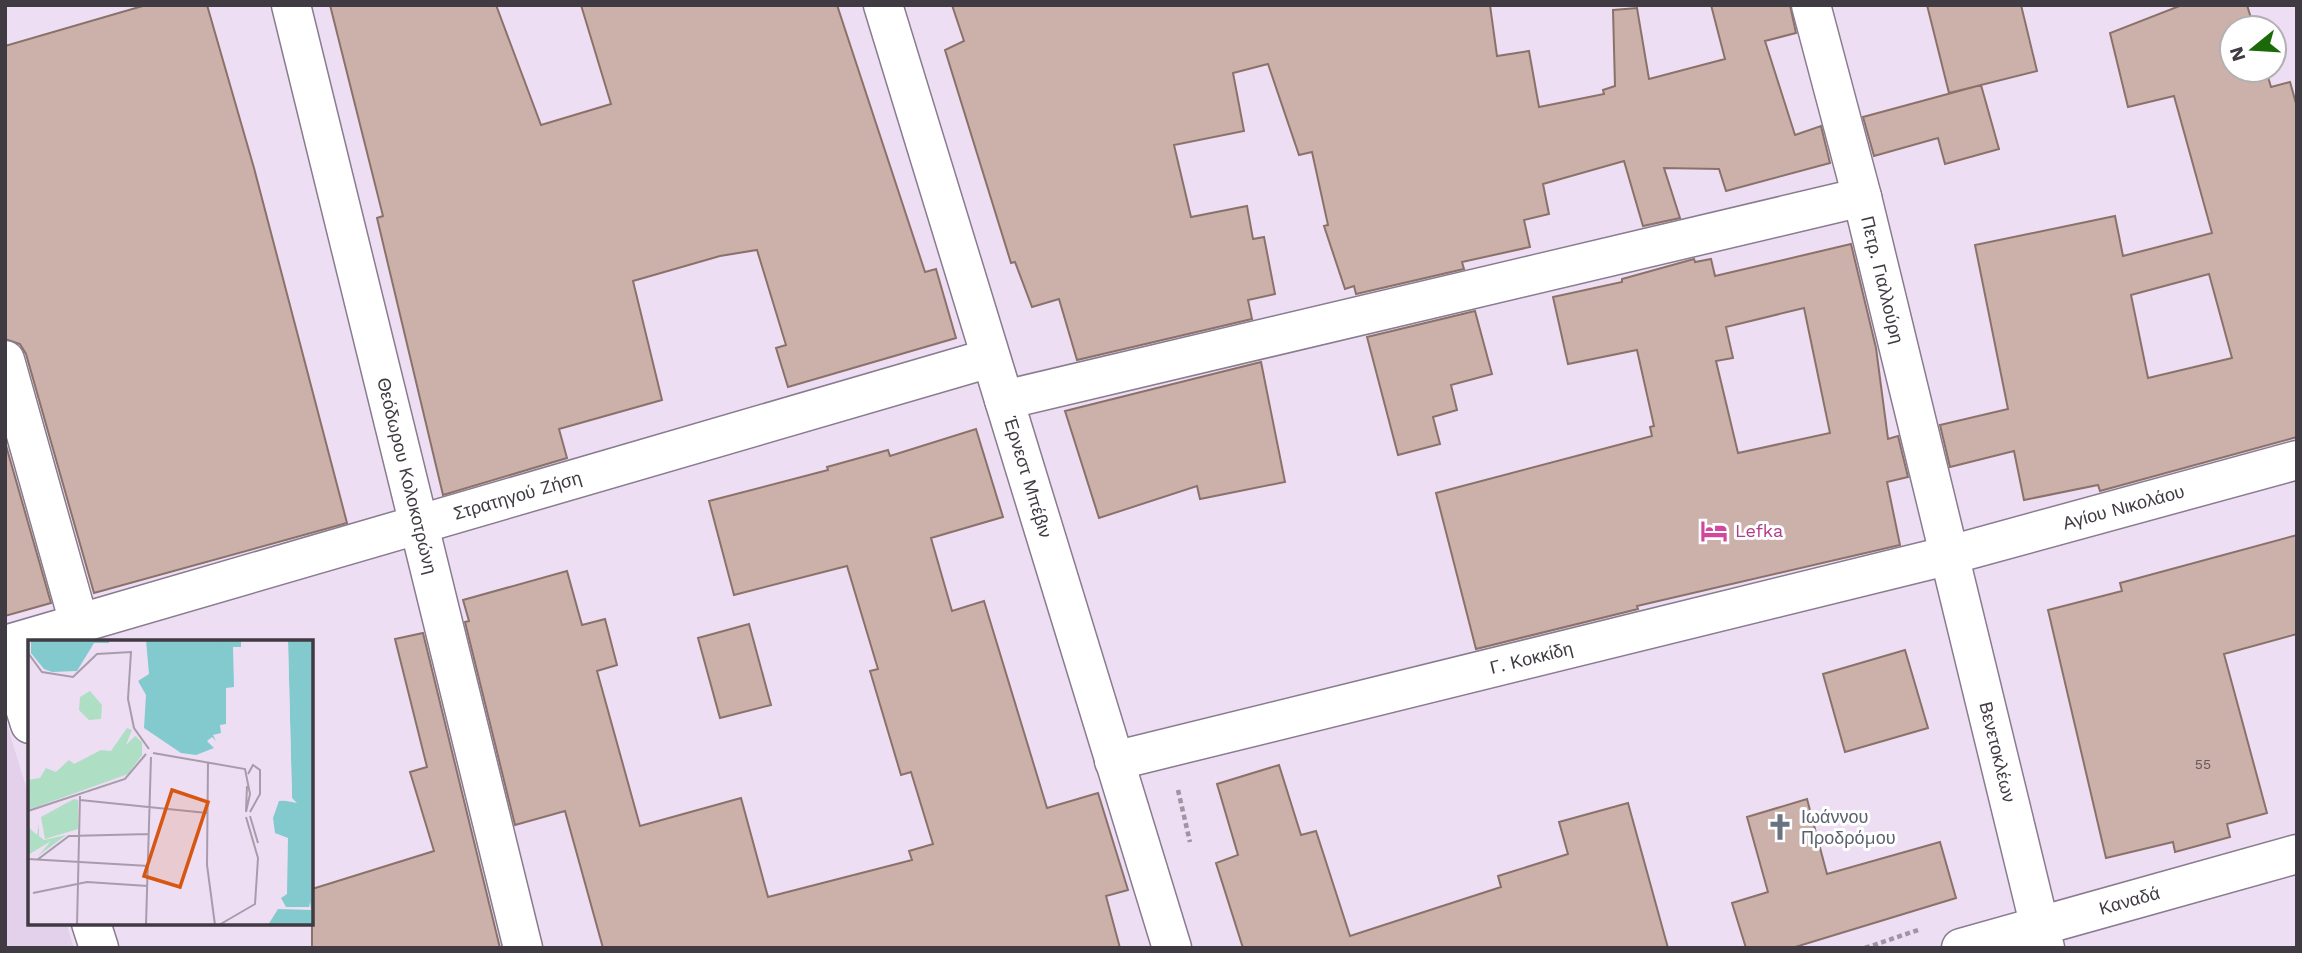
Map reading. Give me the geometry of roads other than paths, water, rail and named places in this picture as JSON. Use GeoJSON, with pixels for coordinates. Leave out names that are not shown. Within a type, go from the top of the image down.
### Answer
{"type":"FeatureCollection","features":[{"type":"Feature","properties":{"kind":"street","name":"Θεόδωρου Κολοκοτρώνη"},"geometry":{"type":"LineString","coordinates":[[290,5],[416,525],[523,948]]}},
{"type":"Feature","properties":{"kind":"street","name":"Έρνεστ Μπέβιν"},"geometry":{"type":"LineString","coordinates":[[883,5],[1172,948]]}},
{"type":"Feature","properties":{"kind":"street","name":"Πετρ. Γιαλλούρη"},"geometry":{"type":"LineString","coordinates":[[1811,5],[1862,197],[1950,555]]}},
{"type":"Feature","properties":{"kind":"street"},"geometry":{"type":"LineString","coordinates":[[1004,400],[1862,197]]}},
{"type":"Feature","properties":{"kind":"street","name":"Στρατηγού Ζήση"},"geometry":{"type":"LineString","coordinates":[[5,645],[990,358]]}},
{"type":"Feature","properties":{"kind":"street"},"geometry":{"type":"LineString","coordinates":[[5,360],[79,623]]}},
{"type":"Feature","properties":{"kind":"street","name":"Αγίου Νικολάου"},"geometry":{"type":"LineString","coordinates":[[1950,555],[2297,460]]}},
{"type":"Feature","properties":{"kind":"street","name":"Γ. Κοκκίδη"},"geometry":{"type":"LineString","coordinates":[[1114,761],[1950,555]]}},
{"type":"Feature","properties":{"kind":"street","name":"Βενετοκλέων"},"geometry":{"type":"LineString","coordinates":[[1950,555],[2042,936]]}},
{"type":"Feature","properties":{"kind":"street"},"geometry":{"type":"LineString","coordinates":[[5,645],[28,718]]}},
{"type":"Feature","properties":{"kind":"street","name":"Καναδά"},"geometry":{"type":"LineString","coordinates":[[1946,937],[2042,936],[2297,854]]}},
{"type":"Feature","properties":{"kind":"street"},"geometry":{"type":"LineString","coordinates":[[93,925],[99,948]]}},
{"type":"Feature","properties":{"kind":"place","name":"Lefka"},"geometry":{"type":"Point","coordinates":[1714,531]}},
{"type":"Feature","properties":{"kind":"place","name":"Ιωάννου Προδρόμου"},"geometry":{"type":"Point","coordinates":[1780,827]}}]}
